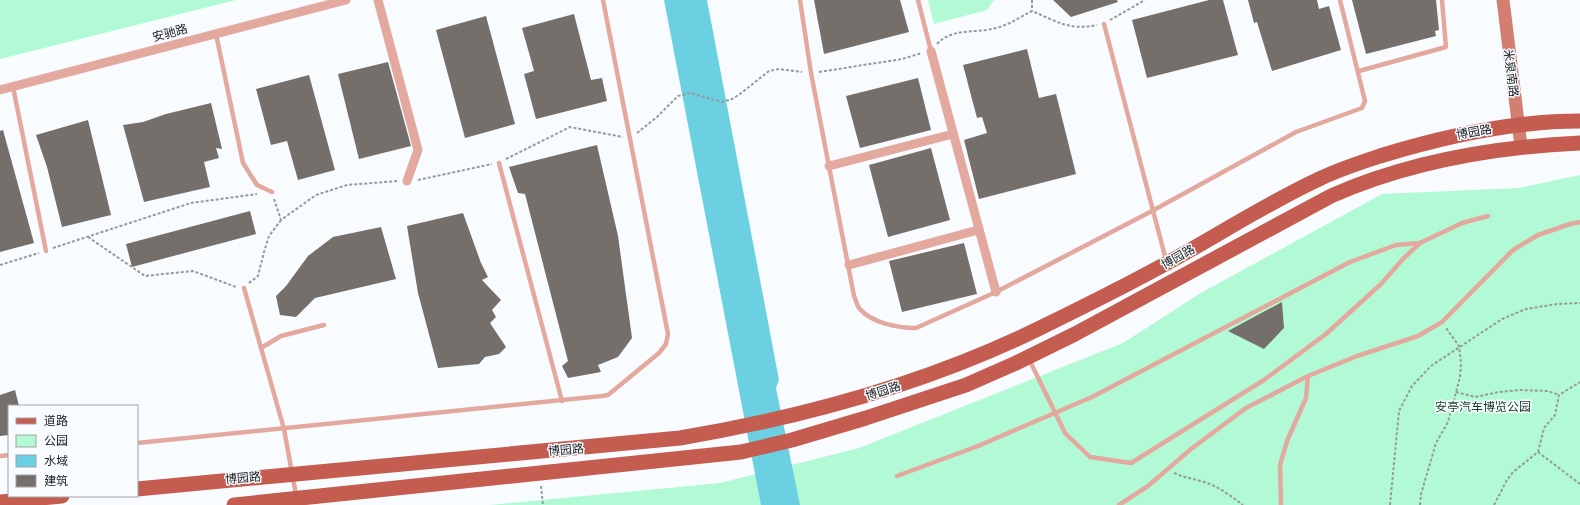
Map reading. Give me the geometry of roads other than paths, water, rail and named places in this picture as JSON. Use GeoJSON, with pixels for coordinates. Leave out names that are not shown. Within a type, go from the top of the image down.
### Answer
{"type":"FeatureCollection","features":[{"type":"Feature","properties":{"kind":"main road","name":"米泉南路"},"geometry":{"type":"LineString","coordinates":[[1503,0],[1521,146]]}},
{"type":"Feature","properties":{"kind":"main road","name":"博园路"},"geometry":{"type":"LineString","coordinates":[[138,488],[618,445],[680,438],[742,428],[851,401],[901,386],[996,348],[1040,328],[1167,263],[1318,179],[1355,164],[1406,148],[1452,136],[1518,125],[1580,121]]}},
{"type":"Feature","properties":{"kind":"main road","name":"博园路"},"geometry":{"type":"LineString","coordinates":[[234,505],[297,502],[539,473],[741,452],[792,440],[866,418],[966,385],[1029,357],[1075,334],[1331,196],[1358,184],[1419,166],[1468,154],[1521,146],[1580,142]]}},
{"type":"Feature","properties":{"kind":"main road"},"geometry":{"type":"LineString","coordinates":[[0,502],[52,497]]}},
{"type":"Feature","properties":{"kind":"street","name":"安驰路"},"geometry":{"type":"LineString","coordinates":[[0,90],[346,0]]}},
{"type":"Feature","properties":{"kind":"street"},"geometry":{"type":"LineString","coordinates":[[378,0],[418,150],[407,181]]}},
{"type":"Feature","properties":{"kind":"street"},"geometry":{"type":"LineString","coordinates":[[931,51],[978,230],[996,292]]}},
{"type":"Feature","properties":{"kind":"street"},"geometry":{"type":"LineString","coordinates":[[829,166],[953,134]]}},
{"type":"Feature","properties":{"kind":"street"},"geometry":{"type":"LineString","coordinates":[[849,265],[978,230]]}},
{"type":"Feature","properties":{"kind":"lane"},"geometry":{"type":"LineString","coordinates":[[138,443],[562,401],[608,394],[659,353],[666,344],[668,334],[603,0]]}},
{"type":"Feature","properties":{"kind":"lane"},"geometry":{"type":"LineString","coordinates":[[800,0],[811,73],[858,307],[867,316],[879,321],[907,328],[924,326],[996,292],[1152,211],[1296,132],[1362,108],[1365,101],[1359,71],[1340,0]]}},
{"type":"Feature","properties":{"kind":"lane"},"geometry":{"type":"LineString","coordinates":[[918,0],[931,51]]}},
{"type":"Feature","properties":{"kind":"lane"},"geometry":{"type":"LineString","coordinates":[[1359,71],[1446,47],[1442,0]]}},
{"type":"Feature","properties":{"kind":"lane"},"geometry":{"type":"LineString","coordinates":[[1104,24],[1152,211],[1167,263]]}},
{"type":"Feature","properties":{"kind":"lane"},"geometry":{"type":"LineString","coordinates":[[216,34],[242,163],[257,185],[272,192]]}},
{"type":"Feature","properties":{"kind":"lane"},"geometry":{"type":"LineString","coordinates":[[13,87],[46,251]]}},
{"type":"Feature","properties":{"kind":"lane"},"geometry":{"type":"LineString","coordinates":[[498,163],[562,401]]}},
{"type":"Feature","properties":{"kind":"lane"},"geometry":{"type":"LineString","coordinates":[[1029,357],[1065,433],[1090,457],[1131,463],[1264,380],[1326,334],[1381,284],[1403,259],[1420,243],[1462,223],[1488,216]]}},
{"type":"Feature","properties":{"kind":"lane"},"geometry":{"type":"LineString","coordinates":[[1119,505],[1148,486],[1246,408],[1308,376],[1356,356],[1418,336],[1442,322],[1513,250],[1538,235],[1580,222]]}},
{"type":"Feature","properties":{"kind":"lane"},"geometry":{"type":"LineString","coordinates":[[897,476],[978,446],[1098,394],[1350,262],[1396,245],[1420,243]]}},
{"type":"Feature","properties":{"kind":"lane"},"geometry":{"type":"LineString","coordinates":[[244,288],[284,429],[294,474],[297,502]]}},
{"type":"Feature","properties":{"kind":"lane"},"geometry":{"type":"LineString","coordinates":[[261,348],[281,336],[324,325]]}},
{"type":"Feature","properties":{"kind":"lane"},"geometry":{"type":"LineString","coordinates":[[1281,505],[1280,465],[1287,441],[1300,416],[1306,398],[1308,376]]}},
{"type":"Feature","properties":{"kind":"water"},"geometry":{"type":"Polygon","coordinates":[[[664,0],[707,0],[779,380],[776,388],[800,505],[761,505],[664,0]]]}},
{"type":"Feature","properties":{"kind":"park label","name":"安亭汽车博览公园"},"geometry":{"type":"Point","coordinates":[1483,407]}}]}
